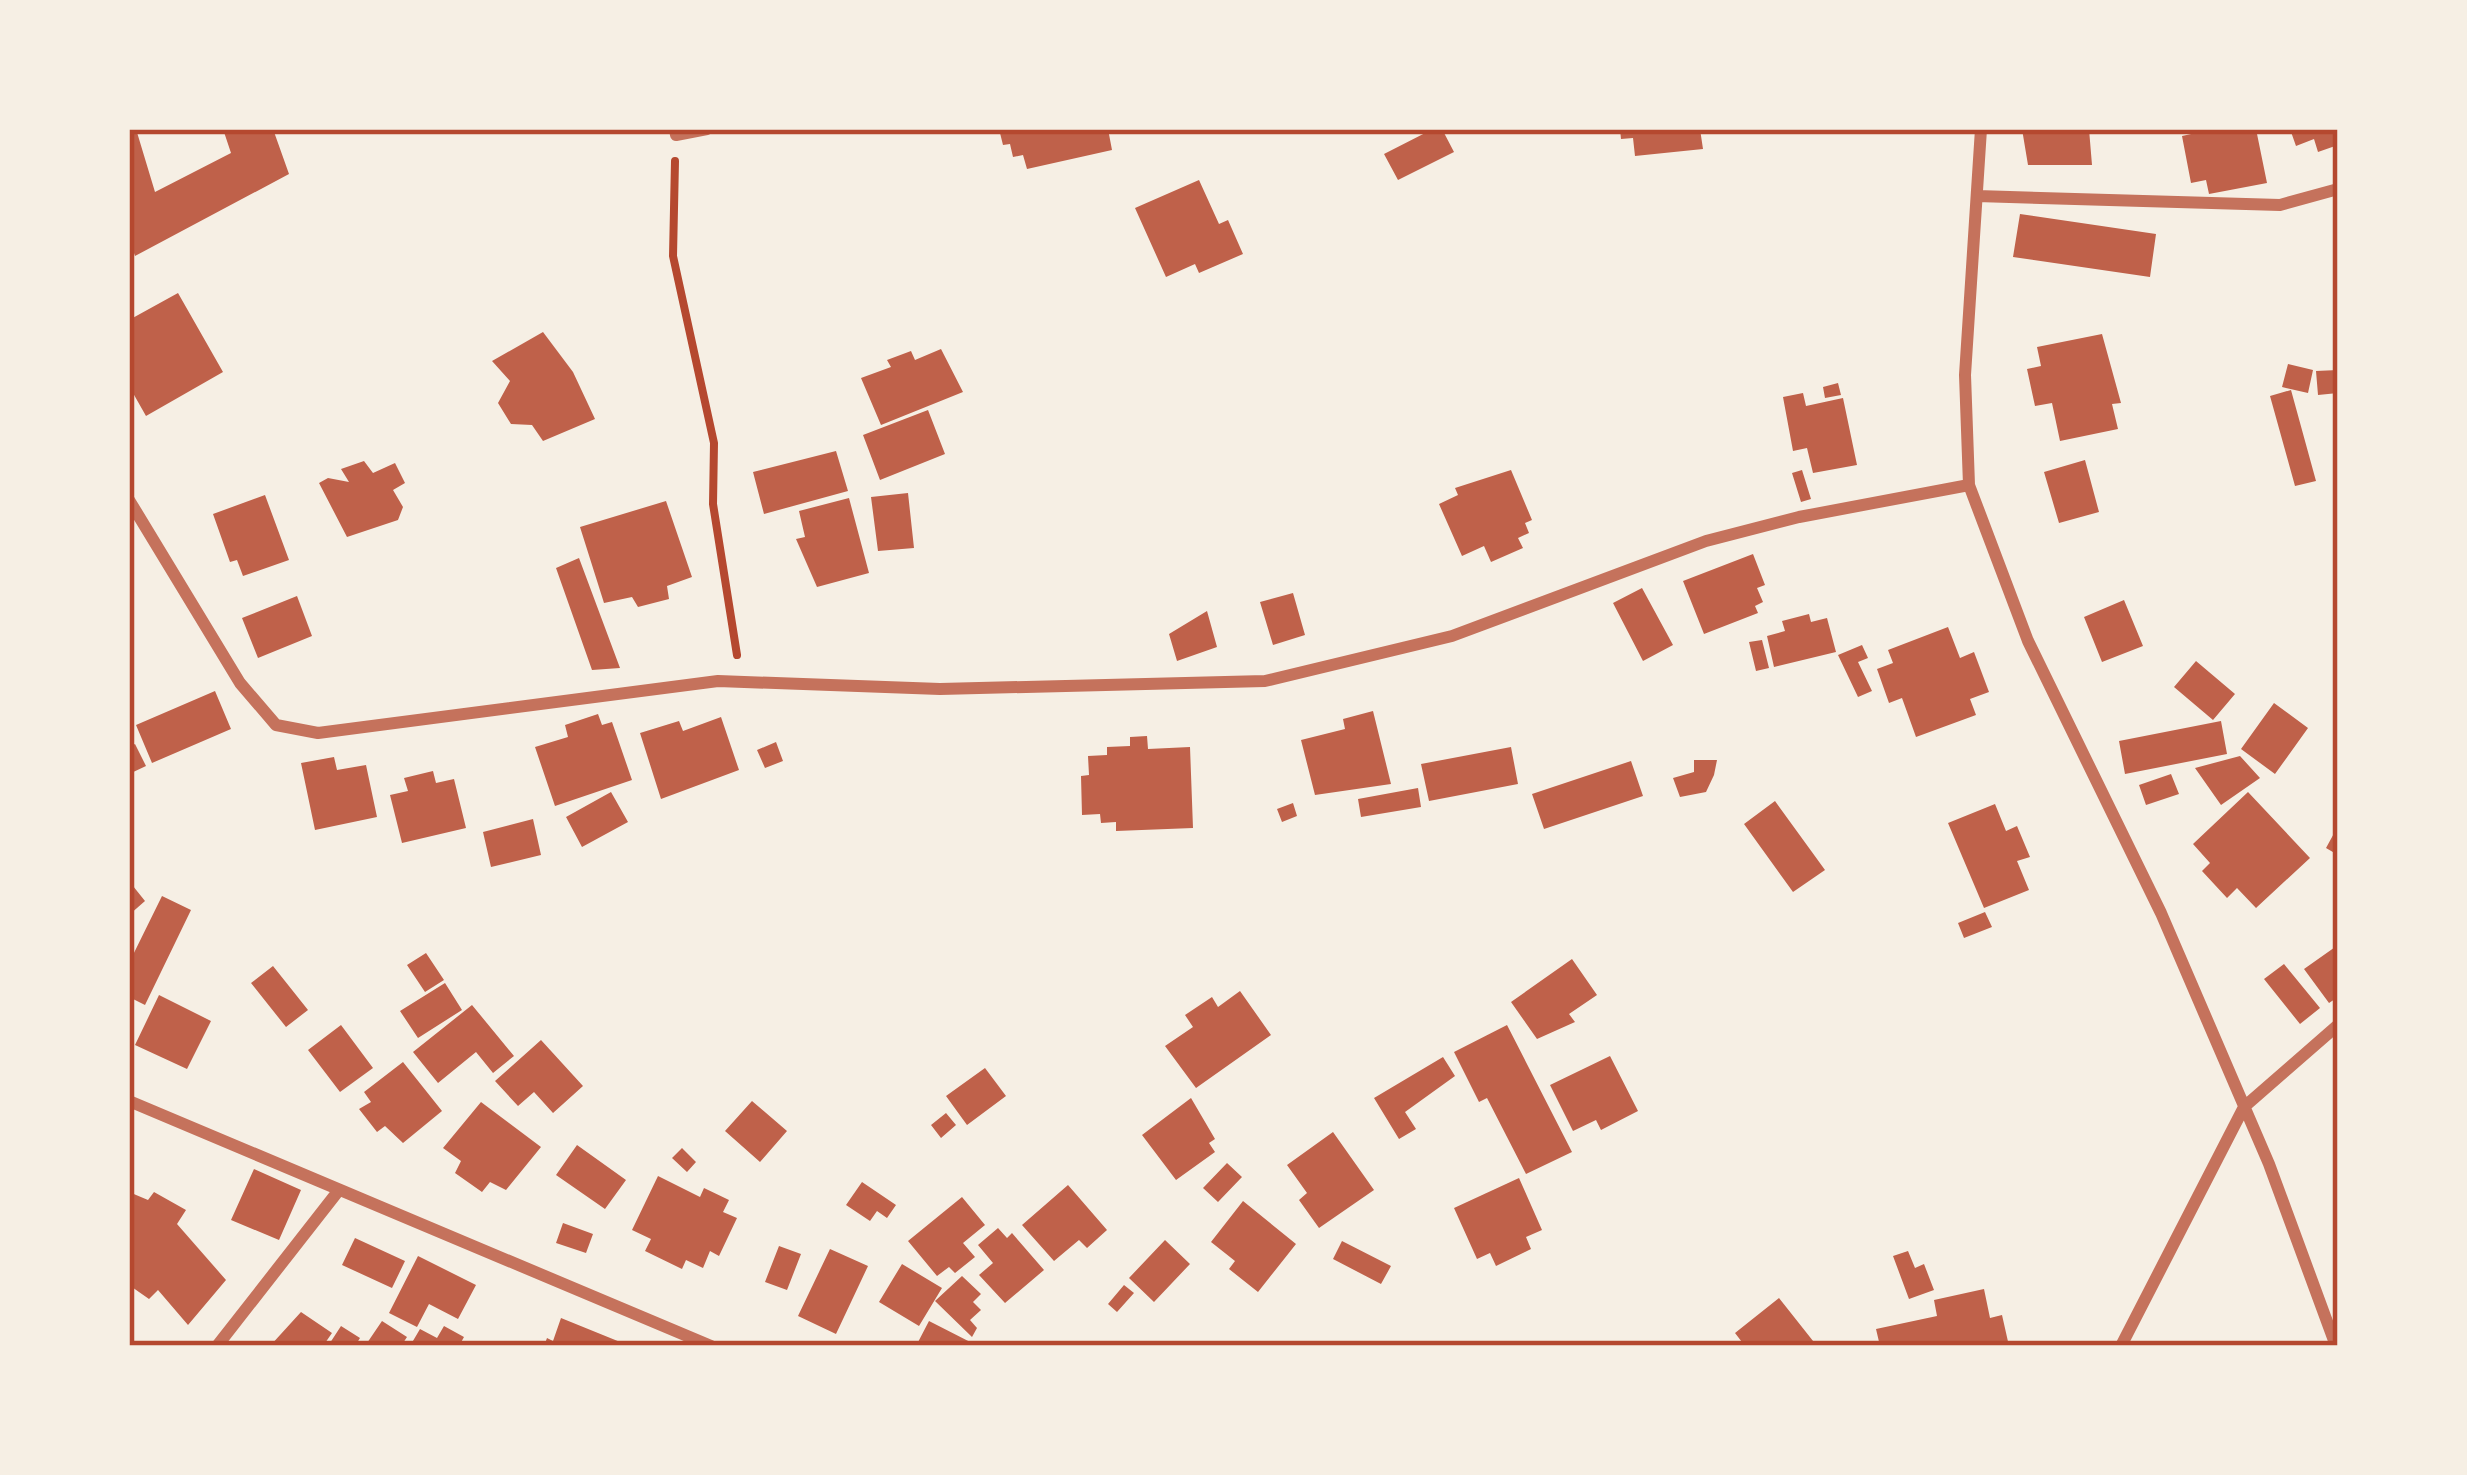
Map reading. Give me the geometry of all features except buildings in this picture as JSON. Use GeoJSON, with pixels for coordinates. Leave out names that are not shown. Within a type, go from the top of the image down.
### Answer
{"type":"FeatureCollection","features":[{"type":"Feature","properties":{"kind":"street"},"geometry":{"type":"LineString","coordinates":[[675,132],[707,129]]}},
{"type":"Feature","properties":{"kind":"street"},"geometry":{"type":"LineString","coordinates":[[1981,129],[1965,375],[1969,485],[2028,641],[2161,913],[2244,1107],[2336,1346]]}},
{"type":"Feature","properties":{"kind":"street"},"geometry":{"type":"LineString","coordinates":[[1977,196],[2279,205],[2338,189]]}},
{"type":"Feature","properties":{"kind":"street"},"geometry":{"type":"LineString","coordinates":[[129,500],[240,683],[276,724],[318,733],[718,680],[940,689],[1265,681],[1452,636],[1706,541],[1969,485]]}},
{"type":"Feature","properties":{"kind":"street"},"geometry":{"type":"LineString","coordinates":[[2121,1346],[2244,1107],[2338,1025]]}},
{"type":"Feature","properties":{"kind":"street"},"geometry":{"type":"LineString","coordinates":[[129,1101],[703,1345]]}},
{"type":"Feature","properties":{"kind":"street"},"geometry":{"type":"LineString","coordinates":[[217,1346],[339,1190]]}},
{"type":"Feature","properties":{"kind":"path"},"geometry":{"type":"LineString","coordinates":[[675,132],[673,256],[714,443],[713,504],[741,682]]}}]}
